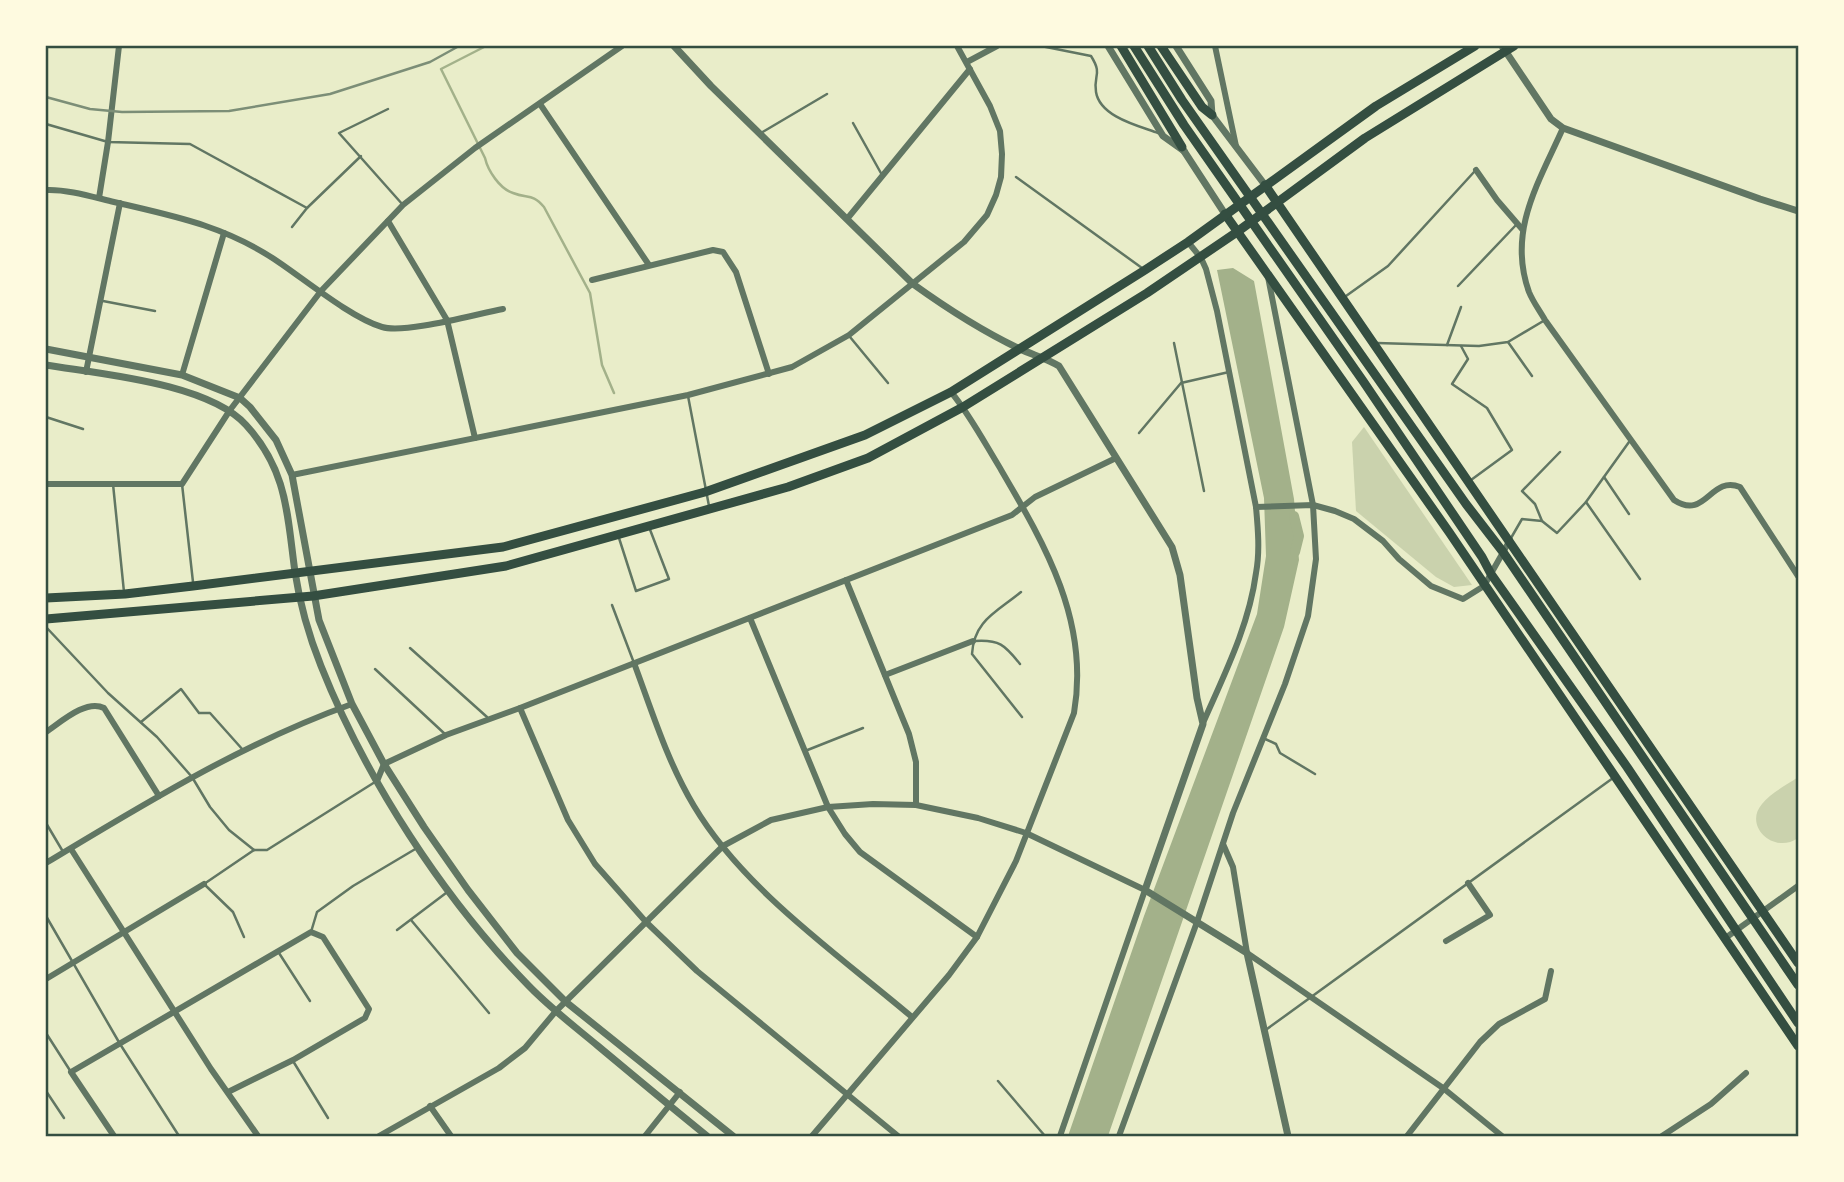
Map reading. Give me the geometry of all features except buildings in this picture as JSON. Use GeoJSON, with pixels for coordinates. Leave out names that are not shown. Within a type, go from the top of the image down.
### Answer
{"type":"FeatureCollection","features":[{"type":"Feature","properties":{"kind":"main road"},"geometry":{"type":"LineString","coordinates":[[1121,46],[1183,149]]}},
{"type":"Feature","properties":{"kind":"main road"},"geometry":{"type":"LineString","coordinates":[[1134,46],[1184,125],[1348,359],[1482,557],[1490,573],[1627,767],[1798,1023]]}},
{"type":"Feature","properties":{"kind":"main road"},"geometry":{"type":"LineString","coordinates":[[1148,46],[1182,100],[1466,504],[1503,552],[1798,985]]}},
{"type":"Feature","properties":{"kind":"main road"},"geometry":{"type":"LineString","coordinates":[[1161,46],[1202,107],[1212,115]]}},
{"type":"Feature","properties":{"kind":"main road"},"geometry":{"type":"LineString","coordinates":[[46,598],[125,594],[503,547],[705,492],[865,435],[951,392],[1145,270],[1376,106],[1475,46]]}},
{"type":"Feature","properties":{"kind":"main road"},"geometry":{"type":"LineString","coordinates":[[46,618],[313,596],[506,566],[788,487],[869,458],[964,407],[1201,258],[1365,138],[1507,47]]}},
{"type":"Feature","properties":{"kind":"main road"},"geometry":{"type":"LineString","coordinates":[[1265,185],[1798,963]]}},
{"type":"Feature","properties":{"kind":"main road"},"geometry":{"type":"LineString","coordinates":[[1224,214],[1449,532],[1483,586],[1798,1046]]}},
{"type":"Feature","properties":{"kind":"main road"},"geometry":{"type":"LineString","coordinates":[[1478,495],[1503,552]]}},
{"type":"Feature","properties":{"kind":"main road"},"geometry":{"type":"LineString","coordinates":[[1449,532],[1490,573]]}},
{"type":"Feature","properties":{"kind":"street"},"geometry":{"type":"LineString","coordinates":[[99,198],[119,46]]}},
{"type":"Feature","properties":{"kind":"street"},"geometry":{"type":"LineString","coordinates":[[46,484],[183,484],[230,410],[321,291],[403,205],[475,148],[622,46]]}},
{"type":"Feature","properties":{"kind":"street"},"geometry":{"type":"LineString","coordinates":[[674,46],[688,63],[913,284],[935,300],[1020,349],[1044,357],[1059,366],[1070,380],[1172,547],[1180,575],[1203,724]]}},
{"type":"Feature","properties":{"kind":"street"},"geometry":{"type":"LineString","coordinates":[[292,475],[688,395],[792,367],[849,335],[964,242],[987,215],[996,195],[1001,177],[1000,131],[990,106],[957,46]]}},
{"type":"Feature","properties":{"kind":"street"},"geometry":{"type":"LineString","coordinates":[[847,219],[969,65],[997,46]]}},
{"type":"Feature","properties":{"kind":"street"},"geometry":{"type":"LineString","coordinates":[[1108,46],[1162,134],[1183,149],[1224,214]]}},
{"type":"Feature","properties":{"kind":"street"},"geometry":{"type":"LineString","coordinates":[[1175,46],[1211,101],[1212,115],[1265,185]]}},
{"type":"Feature","properties":{"kind":"street"},"geometry":{"type":"LineString","coordinates":[[1215,46],[1236,148]]}},
{"type":"Feature","properties":{"kind":"street"},"geometry":{"type":"LineString","coordinates":[[1507,47],[1551,119],[1563,128],[1798,211]]}},
{"type":"Feature","properties":{"kind":"street"},"geometry":{"type":"LineString","coordinates":[[540,104],[649,265]]}},
{"type":"Feature","properties":{"kind":"street"},"geometry":{"type":"LineString","coordinates":[[1563,128],[1520,226],[1523,267],[1530,293],[1545,320],[1674,500],[1684,507],[1693,506],[1724,485],[1740,487],[1798,576]]}},
{"type":"Feature","properties":{"kind":"street"},"geometry":{"type":"LineString","coordinates":[[1476,170],[1520,226]]}},
{"type":"Feature","properties":{"kind":"street"},"geometry":{"type":"LineString","coordinates":[[46,190],[99,198],[181,216],[224,233],[271,257],[357,315],[383,328],[407,329],[503,309]]}},
{"type":"Feature","properties":{"kind":"street"},"geometry":{"type":"LineString","coordinates":[[86,372],[120,203]]}},
{"type":"Feature","properties":{"kind":"street"},"geometry":{"type":"LineString","coordinates":[[388,221],[447,320],[475,438]]}},
{"type":"Feature","properties":{"kind":"street"},"geometry":{"type":"LineString","coordinates":[[182,375],[224,233]]}},
{"type":"Feature","properties":{"kind":"street"},"geometry":{"type":"LineString","coordinates":[[1060,1136],[1203,724],[1249,611],[1257,573],[1260,508],[1217,312],[1201,258],[1188,242]]}},
{"type":"Feature","properties":{"kind":"street"},"geometry":{"type":"LineString","coordinates":[[592,280],[713,250],[723,252],[737,272],[769,374]]}},
{"type":"Feature","properties":{"kind":"street"},"geometry":{"type":"LineString","coordinates":[[1119,1136],[1308,616],[1316,559],[1313,505],[1268,276]]}},
{"type":"Feature","properties":{"kind":"street"},"geometry":{"type":"LineString","coordinates":[[46,349],[182,375],[240,398],[250,407],[276,440],[292,475],[319,620],[352,704],[384,764],[468,890],[517,953],[566,1002],[733,1136]]}},
{"type":"Feature","properties":{"kind":"street"},"geometry":{"type":"LineString","coordinates":[[46,365],[160,385],[211,401],[230,410],[246,425],[261,443],[280,481],[288,509],[295,573],[306,625],[340,709],[377,781],[419,847],[482,935],[529,987],[707,1136]]}},
{"type":"Feature","properties":{"kind":"street"},"geometry":{"type":"LineString","coordinates":[[813,1136],[949,975],[977,937],[1016,861],[1074,713],[1078,688],[1078,660],[1075,637],[1061,590],[1043,546],[1022,506],[964,407],[951,392]]}},
{"type":"Feature","properties":{"kind":"street"},"geometry":{"type":"LineString","coordinates":[[377,781],[384,764],[446,735],[1012,515],[1035,497],[1116,458]]}},
{"type":"Feature","properties":{"kind":"street"},"geometry":{"type":"LineString","coordinates":[[1260,508],[1313,505],[1335,510],[1354,519],[1383,541],[1399,559],[1431,586],[1463,599],[1483,586],[1510,540]]}},
{"type":"Feature","properties":{"kind":"street"},"geometry":{"type":"LineString","coordinates":[[846,580],[909,734],[916,762],[916,805]]}},
{"type":"Feature","properties":{"kind":"street"},"geometry":{"type":"LineString","coordinates":[[750,618],[828,807],[845,835],[860,852],[977,937]]}},
{"type":"Feature","properties":{"kind":"street"},"geometry":{"type":"LineString","coordinates":[[885,675],[973,641]]}},
{"type":"Feature","properties":{"kind":"street"},"geometry":{"type":"LineString","coordinates":[[634,663],[674,770],[695,808],[723,846],[766,895],[912,1017]]}},
{"type":"Feature","properties":{"kind":"street"},"geometry":{"type":"LineString","coordinates":[[46,863],[243,750],[352,704]]}},
{"type":"Feature","properties":{"kind":"street"},"geometry":{"type":"LineString","coordinates":[[46,732],[89,706],[98,705],[104,708],[159,796]]}},
{"type":"Feature","properties":{"kind":"street"},"geometry":{"type":"LineString","coordinates":[[520,708],[568,820],[595,864],[646,922],[697,971],[898,1136]]}},
{"type":"Feature","properties":{"kind":"street"},"geometry":{"type":"LineString","coordinates":[[379,1136],[499,1068],[524,1048],[556,1011],[723,846],[771,820],[828,807],[873,804],[916,805],[978,818],[1026,833],[1144,890],[1247,953],[1443,1088],[1502,1136]]}},
{"type":"Feature","properties":{"kind":"street"},"geometry":{"type":"LineString","coordinates":[[1223,844],[1233,867],[1247,953],[1288,1136]]}},
{"type":"Feature","properties":{"kind":"street"},"geometry":{"type":"LineString","coordinates":[[67,850],[258,1136]]}},
{"type":"Feature","properties":{"kind":"street"},"geometry":{"type":"LineString","coordinates":[[1446,941],[1490,915],[1468,883]]}},
{"type":"Feature","properties":{"kind":"street"},"geometry":{"type":"LineString","coordinates":[[46,979],[204,884]]}},
{"type":"Feature","properties":{"kind":"street"},"geometry":{"type":"LineString","coordinates":[[1724,939],[1798,886]]}},
{"type":"Feature","properties":{"kind":"street"},"geometry":{"type":"LineString","coordinates":[[114,1136],[71,1072],[277,950],[311,932],[323,937],[369,1009],[365,1018],[293,1060],[228,1093]]}},
{"type":"Feature","properties":{"kind":"street"},"geometry":{"type":"LineString","coordinates":[[1407,1136],[1480,1042],[1499,1024],[1545,999],[1550,971]]}},
{"type":"Feature","properties":{"kind":"street"},"geometry":{"type":"LineString","coordinates":[[1662,1136],[1711,1104],[1746,1073]]}},
{"type":"Feature","properties":{"kind":"street"},"geometry":{"type":"LineString","coordinates":[[645,1136],[680,1092]]}},
{"type":"Feature","properties":{"kind":"street"},"geometry":{"type":"LineString","coordinates":[[430,1106],[451,1136]]}},
{"type":"Feature","properties":{"kind":"lane"},"geometry":{"type":"LineString","coordinates":[[1041,46],[1091,56],[1099,69],[1096,92],[1100,103],[1112,114],[1162,134]]}},
{"type":"Feature","properties":{"kind":"lane"},"geometry":{"type":"LineString","coordinates":[[761,133],[827,94]]}},
{"type":"Feature","properties":{"kind":"lane"},"geometry":{"type":"LineString","coordinates":[[388,108],[339,133],[403,205]]}},
{"type":"Feature","properties":{"kind":"lane"},"geometry":{"type":"LineString","coordinates":[[853,123],[882,176]]}},
{"type":"Feature","properties":{"kind":"lane"},"geometry":{"type":"LineString","coordinates":[[46,124],[108,142],[190,144],[307,208]]}},
{"type":"Feature","properties":{"kind":"lane"},"geometry":{"type":"LineString","coordinates":[[292,227],[307,208],[361,156]]}},
{"type":"Feature","properties":{"kind":"lane"},"geometry":{"type":"LineString","coordinates":[[1342,299],[1388,266],[1476,170]]}},
{"type":"Feature","properties":{"kind":"lane"},"geometry":{"type":"LineString","coordinates":[[1016,177],[1145,270]]}},
{"type":"Feature","properties":{"kind":"lane"},"geometry":{"type":"LineString","coordinates":[[1458,286],[1520,226]]}},
{"type":"Feature","properties":{"kind":"lane"},"geometry":{"type":"LineString","coordinates":[[101,300],[155,311]]}},
{"type":"Feature","properties":{"kind":"lane"},"geometry":{"type":"LineString","coordinates":[[1447,345],[1461,307]]}},
{"type":"Feature","properties":{"kind":"lane"},"geometry":{"type":"LineString","coordinates":[[1373,342],[1384,345],[1479,346],[1508,342],[1545,320]]}},
{"type":"Feature","properties":{"kind":"lane"},"geometry":{"type":"LineString","coordinates":[[849,335],[888,383]]}},
{"type":"Feature","properties":{"kind":"lane"},"geometry":{"type":"LineString","coordinates":[[1508,342],[1532,376]]}},
{"type":"Feature","properties":{"kind":"lane"},"geometry":{"type":"LineString","coordinates":[[1174,343],[1204,491]]}},
{"type":"Feature","properties":{"kind":"lane"},"geometry":{"type":"LineString","coordinates":[[1461,346],[1468,359],[1452,384],[1487,408],[1512,450],[1469,482]]}},
{"type":"Feature","properties":{"kind":"lane"},"geometry":{"type":"LineString","coordinates":[[1139,433],[1181,383],[1229,372]]}},
{"type":"Feature","properties":{"kind":"lane"},"geometry":{"type":"LineString","coordinates":[[688,395],[710,510]]}},
{"type":"Feature","properties":{"kind":"lane"},"geometry":{"type":"LineString","coordinates":[[46,416],[83,429]]}},
{"type":"Feature","properties":{"kind":"lane"},"geometry":{"type":"LineString","coordinates":[[1560,452],[1522,491],[1535,504],[1542,521],[1557,533],[1586,502],[1631,439]]}},
{"type":"Feature","properties":{"kind":"lane"},"geometry":{"type":"LineString","coordinates":[[1604,477],[1629,514]]}},
{"type":"Feature","properties":{"kind":"lane"},"geometry":{"type":"LineString","coordinates":[[113,484],[125,594]]}},
{"type":"Feature","properties":{"kind":"lane"},"geometry":{"type":"LineString","coordinates":[[183,484],[193,586]]}},
{"type":"Feature","properties":{"kind":"lane"},"geometry":{"type":"LineString","coordinates":[[1586,502],[1640,579]]}},
{"type":"Feature","properties":{"kind":"lane"},"geometry":{"type":"LineString","coordinates":[[1510,540],[1522,519],[1542,521]]}},
{"type":"Feature","properties":{"kind":"lane"},"geometry":{"type":"LineString","coordinates":[[618,535],[636,591],[669,579],[648,526]]}},
{"type":"Feature","properties":{"kind":"lane"},"geometry":{"type":"LineString","coordinates":[[1021,592],[977,627],[972,654],[1022,717]]}},
{"type":"Feature","properties":{"kind":"lane"},"geometry":{"type":"LineString","coordinates":[[612,605],[634,663]]}},
{"type":"Feature","properties":{"kind":"lane"},"geometry":{"type":"LineString","coordinates":[[46,627],[108,693],[141,722],[192,777],[210,807],[229,830],[254,850]]}},
{"type":"Feature","properties":{"kind":"lane"},"geometry":{"type":"LineString","coordinates":[[973,641],[991,639],[1007,647],[1020,664]]}},
{"type":"Feature","properties":{"kind":"lane"},"geometry":{"type":"LineString","coordinates":[[411,648],[489,719]]}},
{"type":"Feature","properties":{"kind":"lane"},"geometry":{"type":"LineString","coordinates":[[375,669],[446,735]]}},
{"type":"Feature","properties":{"kind":"lane"},"geometry":{"type":"LineString","coordinates":[[141,722],[181,690],[199,713],[209,712],[243,750]]}},
{"type":"Feature","properties":{"kind":"lane"},"geometry":{"type":"LineString","coordinates":[[804,751],[863,729]]}},
{"type":"Feature","properties":{"kind":"lane"},"geometry":{"type":"LineString","coordinates":[[1263,738],[1276,744],[1280,752],[1315,774]]}},
{"type":"Feature","properties":{"kind":"lane"},"geometry":{"type":"LineString","coordinates":[[1264,1031],[1614,777]]}},
{"type":"Feature","properties":{"kind":"lane"},"geometry":{"type":"LineString","coordinates":[[244,937],[233,912],[204,884],[254,850],[267,850],[377,781]]}},
{"type":"Feature","properties":{"kind":"lane"},"geometry":{"type":"LineString","coordinates":[[46,823],[67,850]]}},
{"type":"Feature","properties":{"kind":"lane"},"geometry":{"type":"LineString","coordinates":[[311,932],[317,912],[353,886],[419,847]]}},
{"type":"Feature","properties":{"kind":"lane"},"geometry":{"type":"LineString","coordinates":[[397,930],[449,891]]}},
{"type":"Feature","properties":{"kind":"lane"},"geometry":{"type":"LineString","coordinates":[[46,916],[120,1044],[179,1136]]}},
{"type":"Feature","properties":{"kind":"lane"},"geometry":{"type":"LineString","coordinates":[[411,920],[489,1013]]}},
{"type":"Feature","properties":{"kind":"lane"},"geometry":{"type":"LineString","coordinates":[[277,950],[310,1001]]}},
{"type":"Feature","properties":{"kind":"lane"},"geometry":{"type":"LineString","coordinates":[[46,1033],[71,1072]]}},
{"type":"Feature","properties":{"kind":"lane"},"geometry":{"type":"LineString","coordinates":[[293,1060],[328,1118]]}},
{"type":"Feature","properties":{"kind":"lane"},"geometry":{"type":"LineString","coordinates":[[998,1081],[1045,1136]]}},
{"type":"Feature","properties":{"kind":"lane"},"geometry":{"type":"LineString","coordinates":[[46,1091],[64,1118]]}},
{"type":"Feature","properties":{"kind":"shaded area"},"geometry":{"type":"Polygon","coordinates":[[[1233,268],[1254,281],[1294,499],[1299,560],[1284,627],[1108,1136],[1068,1136],[1144,916],[1257,614],[1266,556],[1264,498],[1217,270],[1233,268]]]}},
{"type":"Feature","properties":{"kind":"shaded area"},"geometry":{"type":"Polygon","coordinates":[[[1364,427],[1472,585],[1454,587],[1436,577],[1356,511],[1352,442],[1364,427]]]}},
{"type":"Feature","properties":{"kind":"shaded area"},"geometry":{"type":"Polygon","coordinates":[[[1798,777],[1798,838],[1780,843],[1771,841],[1759,829],[1757,812],[1769,796],[1798,777]]]}},
{"type":"Feature","properties":{"kind":"waterway"},"geometry":{"type":"LineString","coordinates":[[486,46],[441,69],[492,174],[508,191],[533,198],[544,207],[590,293],[602,365],[614,393]]}},
{"type":"Feature","properties":{"kind":"waterway"},"geometry":{"type":"LineString","coordinates":[[1294,516],[1299,536],[1295,552]]}},
{"type":"Feature","properties":{"kind":"railway"},"geometry":{"type":"LineString","coordinates":[[46,97],[90,109],[122,112],[229,111],[330,94],[430,62],[459,46]]}}]}
